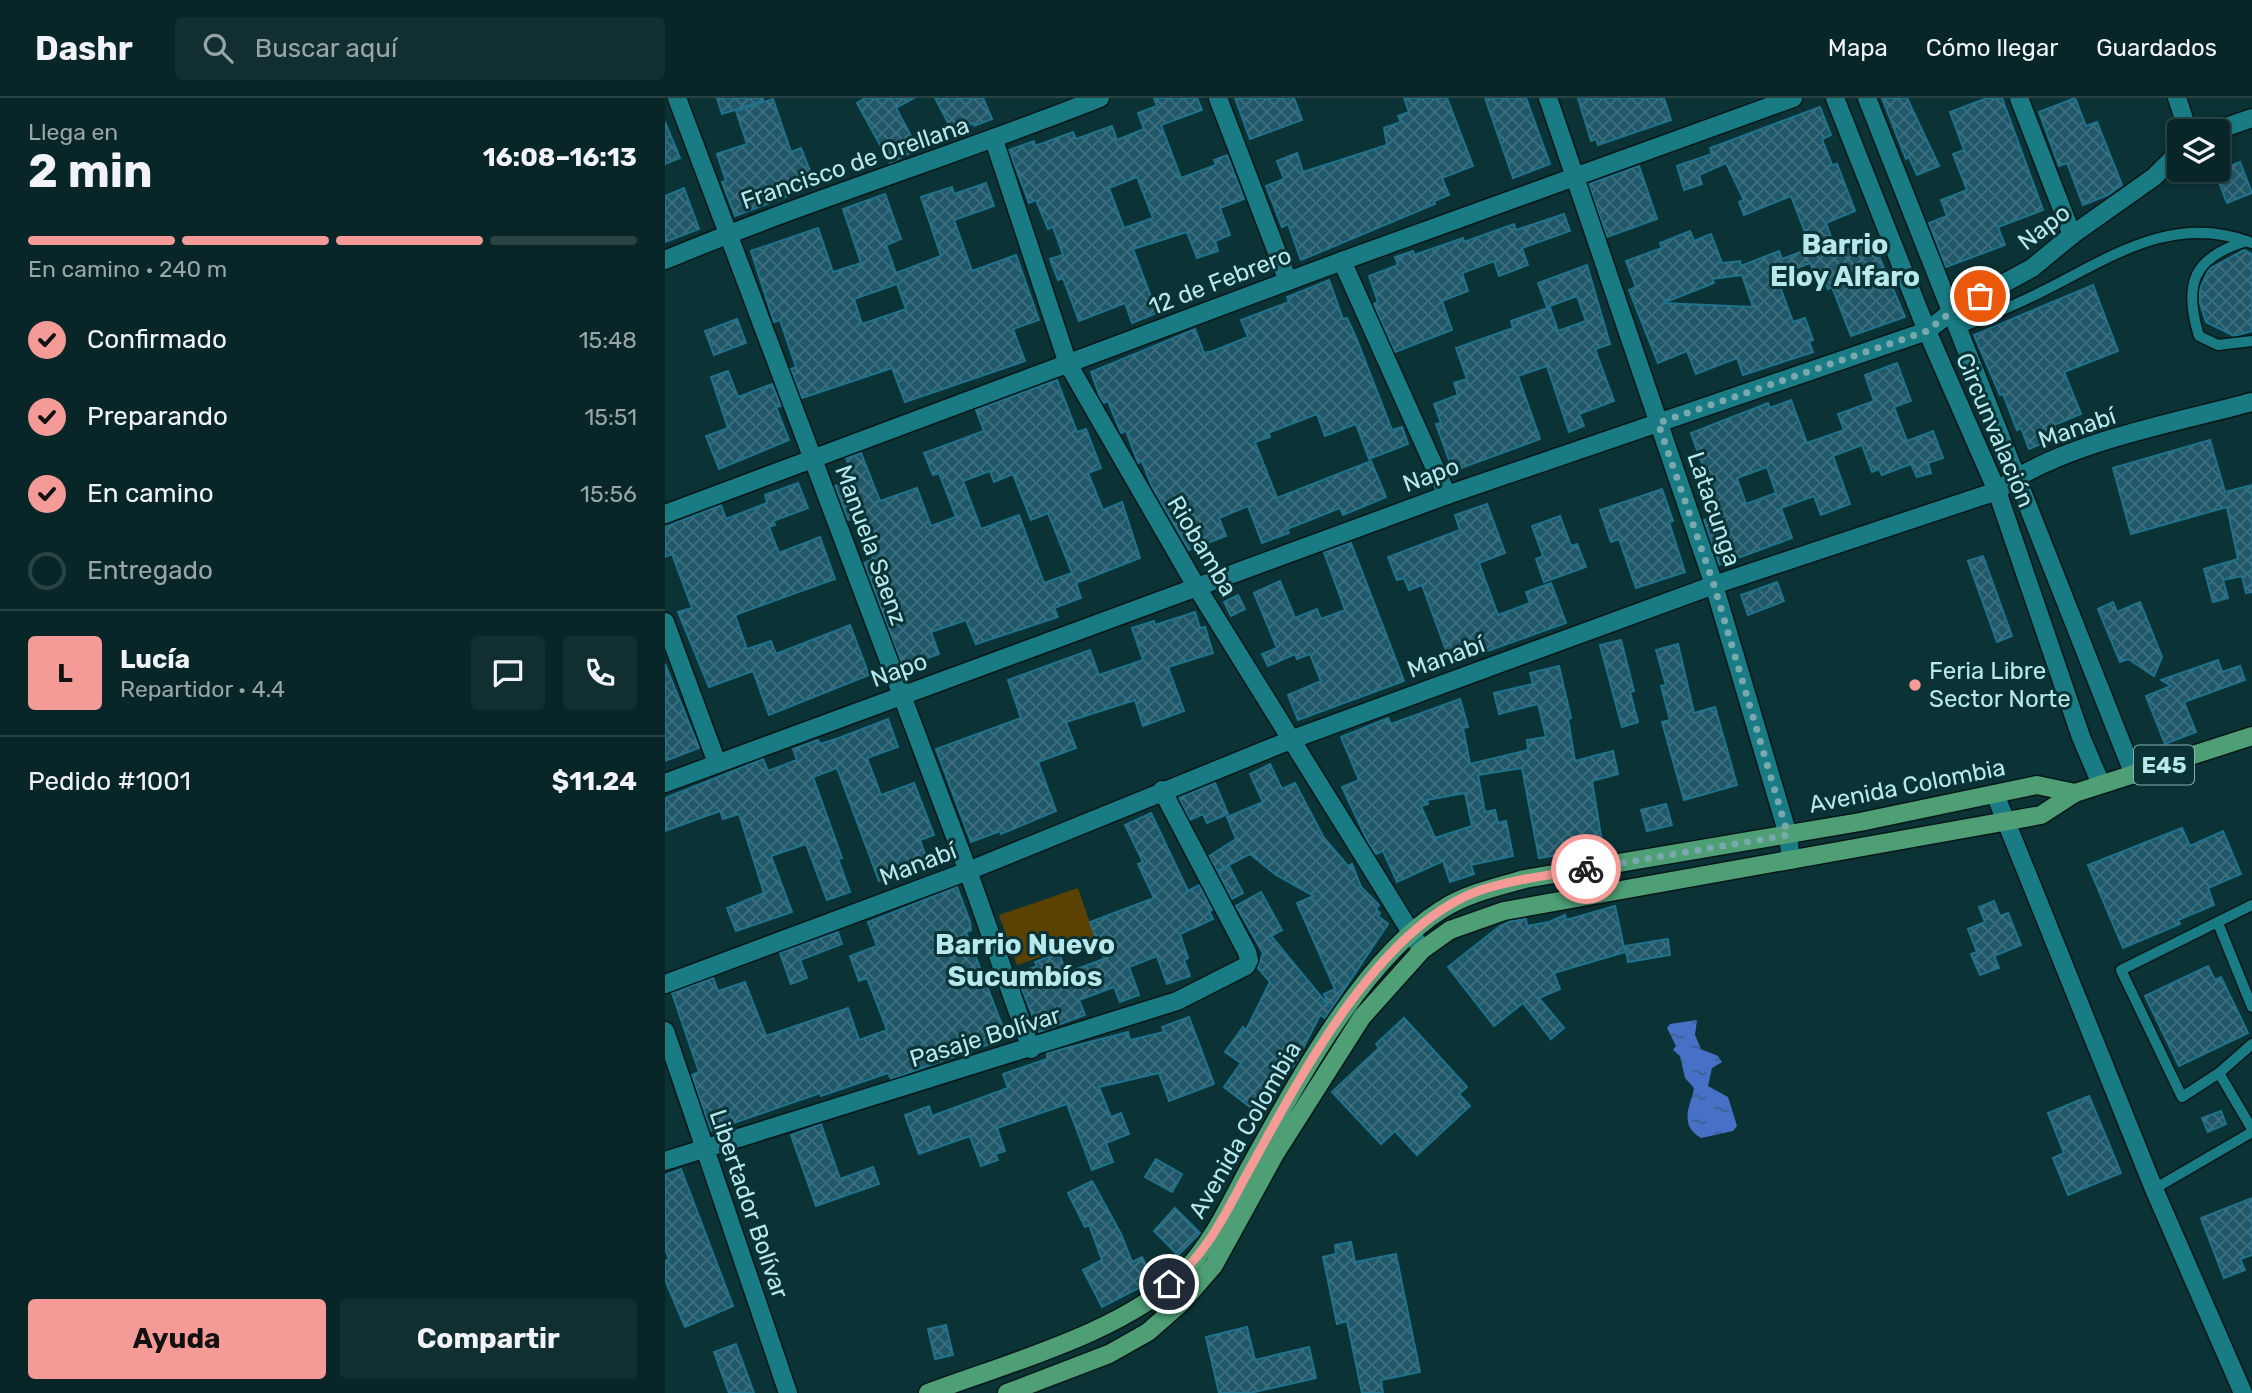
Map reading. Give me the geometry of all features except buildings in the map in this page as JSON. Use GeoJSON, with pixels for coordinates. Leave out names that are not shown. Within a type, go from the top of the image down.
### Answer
{"type":"FeatureCollection","features":[{"type":"Feature","properties":{"kind":"main road","name":"Avenida Colombia"},"geometry":{"type":"LineString","coordinates":[[1007,1393],[1109,1354],[1148,1332],[1181,1303],[1214,1265],[1275,1154],[1362,1017],[1422,950],[1450,930],[1504,911],[2041,815],[2075,793],[2252,736]]}},
{"type":"Feature","properties":{"kind":"main road","name":"Avenida Colombia"},"geometry":{"type":"LineString","coordinates":[[928,1393],[1076,1337],[1138,1308],[1184,1272],[1220,1227],[1276,1120],[1347,1005],[1412,933],[1440,910],[1491,888],[1525,879],[1788,835],[2037,785],[2075,793]]}},
{"type":"Feature","properties":{"kind":"street","name":"Manuela Saenz"},"geometry":{"type":"LineString","coordinates":[[677,98],[813,458],[899,696],[968,871],[1031,1049]]}},
{"type":"Feature","properties":{"kind":"street","name":"Francisco de Orellana"},"geometry":{"type":"LineString","coordinates":[[665,260],[727,234],[993,140],[1100,98]]}},
{"type":"Feature","properties":{"kind":"street"},"geometry":{"type":"LineString","coordinates":[[1217,98],[1288,281]]}},
{"type":"Feature","properties":{"kind":"street","name":"Latacunga"},"geometry":{"type":"LineString","coordinates":[[1548,98],[1714,585],[1788,835],[1791,860]]}},
{"type":"Feature","properties":{"kind":"street","name":"12 de Febrero"},"geometry":{"type":"LineString","coordinates":[[665,514],[1342,261],[1793,98]]}},
{"type":"Feature","properties":{"kind":"street","name":"Circunvalación"},"geometry":{"type":"LineString","coordinates":[[1835,98],[1927,331],[1997,491],[2081,737],[2101,784]]}},
{"type":"Feature","properties":{"kind":"street","name":"Circunvalación"},"geometry":{"type":"LineString","coordinates":[[1867,98],[2134,775]]}},
{"type":"Feature","properties":{"kind":"street"},"geometry":{"type":"LineString","coordinates":[[2019,98],[2072,235]]}},
{"type":"Feature","properties":{"kind":"street"},"geometry":{"type":"LineString","coordinates":[[2177,98],[2184,119]]}},
{"type":"Feature","properties":{"kind":"street"},"geometry":{"type":"LineString","coordinates":[[2230,126],[2252,118]]}},
{"type":"Feature","properties":{"kind":"street","name":"Riobamba"},"geometry":{"type":"LineString","coordinates":[[993,140],[1068,364],[1196,586],[1422,950]]}},
{"type":"Feature","properties":{"kind":"street","name":"Napo"},"geometry":{"type":"LineString","coordinates":[[665,783],[1447,495],[1954,321],[2032,268],[2072,235],[2154,177],[2167,164]]}},
{"type":"Feature","properties":{"kind":"street"},"geometry":{"type":"LineString","coordinates":[[1342,261],[1447,495]]}},
{"type":"Feature","properties":{"kind":"street","name":"Manabí"},"geometry":{"type":"LineString","coordinates":[[665,984],[968,871],[1293,739],[1714,585],[1997,491],[2018,476],[2083,450],[2252,402]]}},
{"type":"Feature","properties":{"kind":"street"},"geometry":{"type":"LineString","coordinates":[[665,622],[717,763]]}},
{"type":"Feature","properties":{"kind":"street","name":"Pasaje Bolívar"},"geometry":{"type":"LineString","coordinates":[[665,1161],[1031,1049],[1177,1001],[1245,966],[1249,960],[1162,790]]}},
{"type":"Feature","properties":{"kind":"street"},"geometry":{"type":"LineString","coordinates":[[1995,794],[2004,822],[2154,1189],[2243,1393]]}},
{"type":"Feature","properties":{"kind":"street","name":"Libertador Bolívar"},"geometry":{"type":"LineString","coordinates":[[665,1031],[788,1393]]}},
{"type":"Feature","properties":{"kind":"lane"},"geometry":{"type":"LineString","coordinates":[[1954,321],[2041,292],[2098,260],[2142,241],[2183,233],[2221,233],[2250,242]]}},
{"type":"Feature","properties":{"kind":"lane"},"geometry":{"type":"LineString","coordinates":[[2250,242],[2225,248],[2207,259],[2194,280],[2190,306],[2199,336],[2218,345],[2252,341]]}},
{"type":"Feature","properties":{"kind":"lane"},"geometry":{"type":"LineString","coordinates":[[2252,905],[2120,970],[2182,1097],[2219,1073],[2252,1044]]}},
{"type":"Feature","properties":{"kind":"lane"},"geometry":{"type":"LineString","coordinates":[[2218,923],[2252,1007]]}},
{"type":"Feature","properties":{"kind":"lane"},"geometry":{"type":"LineString","coordinates":[[2154,1189],[2252,1131],[2219,1073]]}},
{"type":"Feature","properties":{"kind":"shaded area"},"geometry":{"type":"Polygon","coordinates":[[[1078,888],[1095,938],[1017,965],[999,915],[1078,888]]]}},
{"type":"Feature","properties":{"kind":"water"},"geometry":{"type":"Polygon","coordinates":[[[1697,1020],[1695,1035],[1701,1049],[1718,1056],[1722,1062],[1712,1068],[1708,1086],[1728,1097],[1737,1126],[1733,1131],[1701,1138],[1689,1126],[1688,1120],[1694,1088],[1685,1078],[1680,1056],[1673,1050],[1676,1046],[1667,1028],[1670,1024],[1697,1020]]]}},
{"type":"Feature","properties":{"kind":"way so far"},"geometry":{"type":"LineString","coordinates":[[1586,869],[1788,835],[1714,585],[1658,423],[1927,331],[1951,312],[1980,296]]}},
{"type":"Feature","properties":{"kind":"place","name":"Feria Libre Sector Norte"},"geometry":{"type":"Point","coordinates":[1915,685]}},
{"type":"Feature","properties":{"kind":"district","name":"Barrio Eloy Alfaro"},"geometry":{"type":"Point","coordinates":[1845,260]}},
{"type":"Feature","properties":{"kind":"district","name":"Barrio Nuevo Sucumbíos"},"geometry":{"type":"Point","coordinates":[1025,960]}},
{"type":"Feature","properties":{"kind":"route"},"geometry":{"type":"LineString","coordinates":[[1169,1284],[1184,1272],[1220,1227],[1276,1120],[1347,1005],[1405,938],[1440,910],[1480,891],[1525,879],[1586,869]]}}]}
